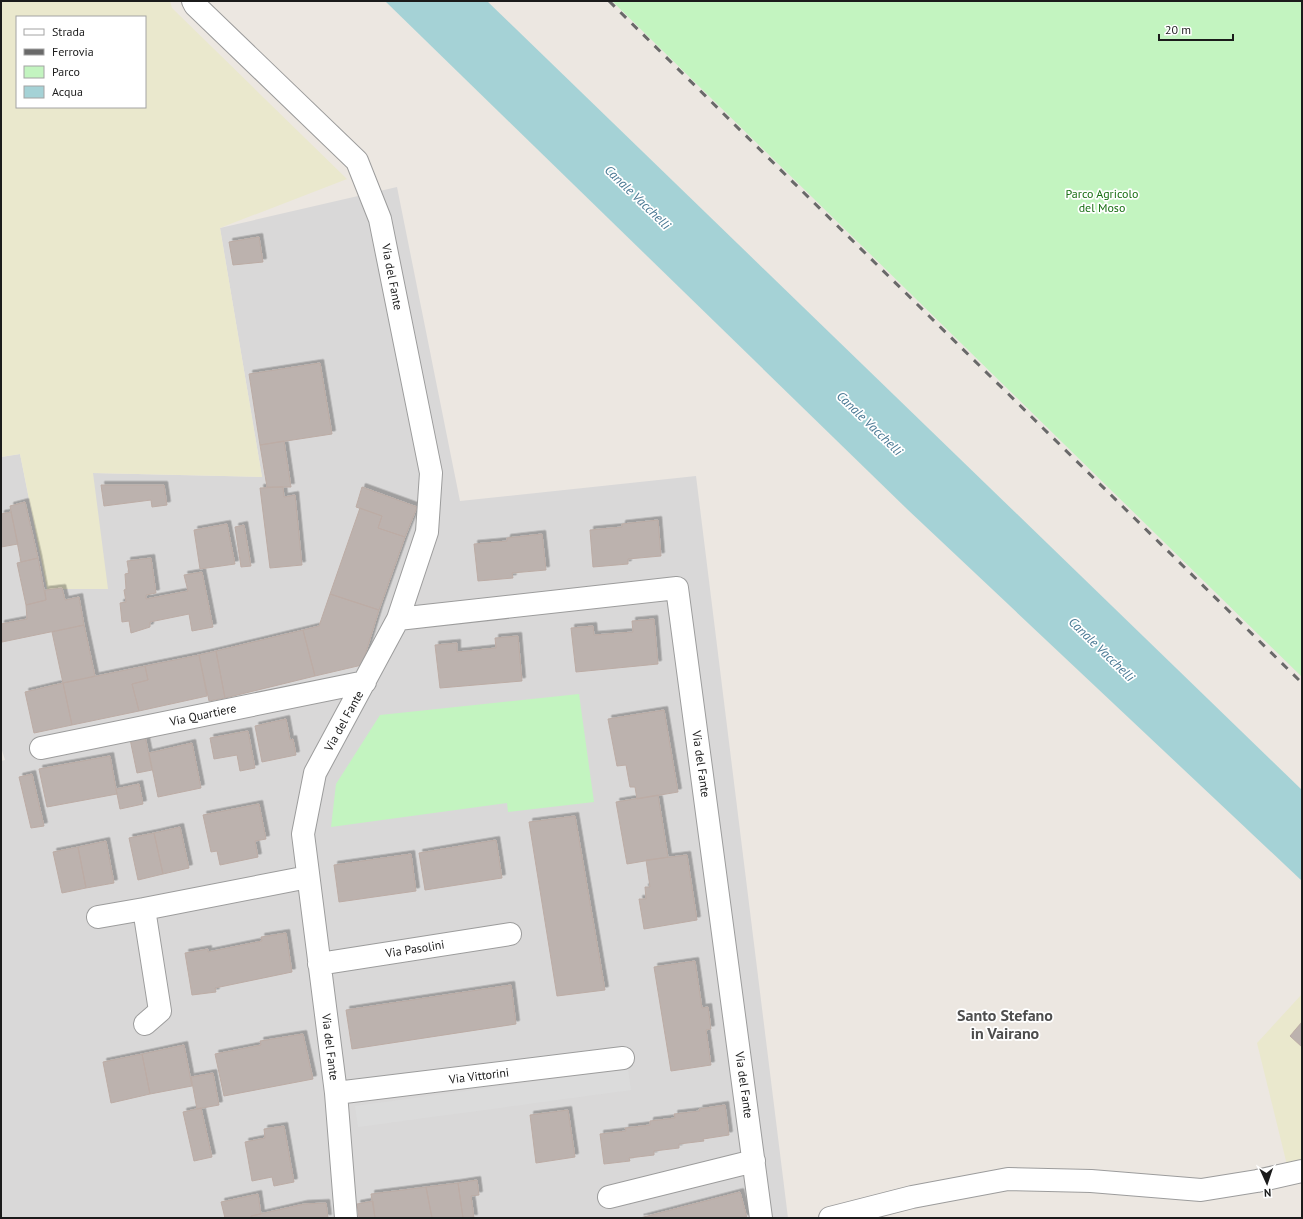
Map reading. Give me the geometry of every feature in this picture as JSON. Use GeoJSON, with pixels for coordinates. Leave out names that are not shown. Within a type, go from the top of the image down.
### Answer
{"type":"FeatureCollection","features":[{"type":"Feature","properties":{"kind":"street","name":"Via del Fante"},"geometry":{"type":"LineString","coordinates":[[193,1],[195,5],[357,161],[380,219],[431,473],[427,532],[398,619],[315,773],[303,834],[336,1093],[346,1218]]}},
{"type":"Feature","properties":{"kind":"street","name":"Via del Fante"},"geometry":{"type":"LineString","coordinates":[[398,619],[677,588],[761,1218]]}},
{"type":"Feature","properties":{"kind":"street","name":"Via Quartiere"},"geometry":{"type":"LineString","coordinates":[[41,748],[365,682]]}},
{"type":"Feature","properties":{"kind":"street"},"geometry":{"type":"LineString","coordinates":[[98,917],[308,876]]}},
{"type":"Feature","properties":{"kind":"street"},"geometry":{"type":"LineString","coordinates":[[144,909],[160,1011],[144,1024]]}},
{"type":"Feature","properties":{"kind":"street","name":"Via Pasolini"},"geometry":{"type":"LineString","coordinates":[[319,964],[510,934]]}},
{"type":"Feature","properties":{"kind":"street","name":"Via Vittorini"},"geometry":{"type":"LineString","coordinates":[[336,1093],[623,1058]]}},
{"type":"Feature","properties":{"kind":"street"},"geometry":{"type":"LineString","coordinates":[[609,1197],[754,1161]]}},
{"type":"Feature","properties":{"kind":"street"},"geometry":{"type":"LineString","coordinates":[[830,1218],[912,1197],[1008,1179],[1091,1181],[1201,1190],[1257,1181],[1302,1171]]}},
{"type":"Feature","properties":{"kind":"shaded area"},"geometry":{"type":"Polygon","coordinates":[[[1,1],[170,1],[172,8],[347,179],[220,228],[262,477],[93,473],[108,589],[47,589],[20,454],[1,457],[1,1]]]}},
{"type":"Feature","properties":{"kind":"shaded area"},"geometry":{"type":"Polygon","coordinates":[[[397,187],[460,501],[696,476],[788,1218],[1,1218],[1,761],[5,760],[1,747],[1,457],[20,454],[47,589],[93,473],[262,477],[220,228],[397,187]]]}},
{"type":"Feature","properties":{"kind":"shaded area"},"geometry":{"type":"Polygon","coordinates":[[[1302,994],[1302,1164],[1287,1165],[1257,1043],[1302,994]]]}},
{"type":"Feature","properties":{"kind":"shaded area"},"geometry":{"type":"Polygon","coordinates":[[[628,1069],[631,1090],[358,1127],[355,1106],[628,1069]]]}},
{"type":"Feature","properties":{"kind":"green space","name":"Parco Agricolo del Moso"},"geometry":{"type":"Polygon","coordinates":[[[612,1],[1302,1],[1302,677],[1264,640],[612,1]]]}},
{"type":"Feature","properties":{"kind":"green space"},"geometry":{"type":"Polygon","coordinates":[[[579,694],[594,802],[508,812],[507,803],[331,827],[336,784],[380,715],[579,694]]]}},
{"type":"Feature","properties":{"kind":"water","name":"Canale Vacchelli"},"geometry":{"type":"Polygon","coordinates":[[[385,1],[487,1],[1302,790],[1302,881],[907,509],[385,1]]]}},
{"type":"Feature","properties":{"kind":"building"},"geometry":{"type":"Polygon","coordinates":[[[259,237],[263,262],[233,265],[229,242],[259,237]]]}},
{"type":"Feature","properties":{"kind":"building"},"geometry":{"type":"Polygon","coordinates":[[[320,363],[332,434],[260,445],[249,374],[320,363]]]}},
{"type":"Feature","properties":{"kind":"building"},"geometry":{"type":"Polygon","coordinates":[[[284,441],[291,487],[267,487],[260,445],[284,441]]]}},
{"type":"Feature","properties":{"kind":"building"},"geometry":{"type":"Polygon","coordinates":[[[101,485],[164,485],[167,505],[152,507],[151,500],[104,506],[101,485]]]}},
{"type":"Feature","properties":{"kind":"building"},"geometry":{"type":"Polygon","coordinates":[[[283,487],[284,497],[295,495],[302,565],[270,568],[260,488],[283,487]]]}},
{"type":"Feature","properties":{"kind":"building"},"geometry":{"type":"Polygon","coordinates":[[[362,487],[417,507],[405,537],[378,528],[382,516],[356,507],[362,487]]]}},
{"type":"Feature","properties":{"kind":"building"},"geometry":{"type":"Polygon","coordinates":[[[25,502],[38,558],[21,562],[10,506],[25,502]]]}},
{"type":"Feature","properties":{"kind":"building"},"geometry":{"type":"Polygon","coordinates":[[[360,508],[382,516],[378,528],[405,537],[379,610],[330,594],[360,508]]]}},
{"type":"Feature","properties":{"kind":"building"},"geometry":{"type":"Polygon","coordinates":[[[11,512],[18,544],[1,547],[1,514],[11,512]]]}},
{"type":"Feature","properties":{"kind":"building"},"geometry":{"type":"Polygon","coordinates":[[[658,520],[661,556],[628,559],[628,564],[593,567],[590,530],[622,527],[622,524],[658,520]]]}},
{"type":"Feature","properties":{"kind":"building"},"geometry":{"type":"Polygon","coordinates":[[[227,524],[235,564],[200,569],[194,530],[227,524]]]}},
{"type":"Feature","properties":{"kind":"building"},"geometry":{"type":"Polygon","coordinates":[[[244,525],[251,566],[241,567],[235,527],[244,525]]]}},
{"type":"Feature","properties":{"kind":"building"},"geometry":{"type":"Polygon","coordinates":[[[542,534],[546,570],[512,573],[513,578],[478,581],[474,544],[507,541],[507,538],[542,534]]]}},
{"type":"Feature","properties":{"kind":"building"},"geometry":{"type":"Polygon","coordinates":[[[38,558],[46,600],[26,605],[17,563],[38,558]]]}},
{"type":"Feature","properties":{"kind":"building"},"geometry":{"type":"Polygon","coordinates":[[[151,558],[156,593],[146,595],[146,599],[188,591],[184,575],[202,572],[213,627],[192,631],[189,614],[150,622],[150,627],[131,633],[129,621],[122,622],[120,603],[126,602],[124,590],[126,589],[125,574],[129,573],[127,561],[151,558]]]}},
{"type":"Feature","properties":{"kind":"building"},"geometry":{"type":"Polygon","coordinates":[[[62,588],[65,600],[79,597],[84,625],[2,642],[1,624],[27,619],[26,605],[46,600],[45,590],[62,588]]]}},
{"type":"Feature","properties":{"kind":"building"},"geometry":{"type":"Polygon","coordinates":[[[330,594],[379,610],[362,665],[315,676],[303,630],[319,626],[330,594]]]}},
{"type":"Feature","properties":{"kind":"building"},"geometry":{"type":"Polygon","coordinates":[[[654,619],[658,664],[576,672],[571,628],[593,626],[594,635],[633,632],[632,621],[654,619]]]}},
{"type":"Feature","properties":{"kind":"building"},"geometry":{"type":"Polygon","coordinates":[[[84,625],[95,676],[63,683],[52,632],[84,625]]]}},
{"type":"Feature","properties":{"kind":"building"},"geometry":{"type":"Polygon","coordinates":[[[303,630],[315,676],[225,698],[216,651],[303,630]]]}},
{"type":"Feature","properties":{"kind":"building"},"geometry":{"type":"Polygon","coordinates":[[[518,636],[522,681],[440,688],[435,645],[457,643],[457,652],[496,648],[495,638],[518,636]]]}},
{"type":"Feature","properties":{"kind":"building"},"geometry":{"type":"Polygon","coordinates":[[[216,651],[225,698],[209,701],[199,655],[216,651]]]}},
{"type":"Feature","properties":{"kind":"building"},"geometry":{"type":"Polygon","coordinates":[[[199,655],[207,696],[139,711],[132,684],[148,680],[145,666],[199,655]]]}},
{"type":"Feature","properties":{"kind":"building"},"geometry":{"type":"Polygon","coordinates":[[[145,666],[148,680],[132,684],[139,711],[72,725],[63,683],[145,666]]]}},
{"type":"Feature","properties":{"kind":"building"},"geometry":{"type":"Polygon","coordinates":[[[63,683],[72,725],[34,733],[25,692],[63,683]]]}},
{"type":"Feature","properties":{"kind":"building"},"geometry":{"type":"Polygon","coordinates":[[[664,710],[678,792],[637,799],[635,787],[630,787],[626,765],[617,766],[608,719],[664,710]]]}},
{"type":"Feature","properties":{"kind":"building"},"geometry":{"type":"Polygon","coordinates":[[[286,719],[290,740],[293,739],[296,755],[262,762],[255,726],[286,719]]]}},
{"type":"Feature","properties":{"kind":"building"},"geometry":{"type":"Polygon","coordinates":[[[248,731],[255,768],[240,771],[237,755],[214,759],[210,738],[248,731]]]}},
{"type":"Feature","properties":{"kind":"building"},"geometry":{"type":"Polygon","coordinates":[[[145,736],[152,770],[137,773],[130,739],[145,736]]]}},
{"type":"Feature","properties":{"kind":"building"},"geometry":{"type":"Polygon","coordinates":[[[192,743],[201,788],[158,797],[149,753],[192,743]]]}},
{"type":"Feature","properties":{"kind":"building"},"geometry":{"type":"Polygon","coordinates":[[[110,756],[117,794],[47,807],[39,769],[110,756]]]}},
{"type":"Feature","properties":{"kind":"building"},"geometry":{"type":"Polygon","coordinates":[[[32,774],[44,826],[31,828],[19,777],[32,774]]]}},
{"type":"Feature","properties":{"kind":"building"},"geometry":{"type":"Polygon","coordinates":[[[139,784],[143,804],[120,809],[116,789],[139,784]]]}},
{"type":"Feature","properties":{"kind":"building"},"geometry":{"type":"Polygon","coordinates":[[[658,795],[668,857],[627,864],[616,802],[658,795]]]}},
{"type":"Feature","properties":{"kind":"building"},"geometry":{"type":"Polygon","coordinates":[[[259,804],[266,839],[255,841],[258,857],[220,865],[217,851],[211,852],[203,815],[259,804]]]}},
{"type":"Feature","properties":{"kind":"building"},"geometry":{"type":"Polygon","coordinates":[[[575,816],[605,990],[557,996],[529,822],[575,816]]]}},
{"type":"Feature","properties":{"kind":"building"},"geometry":{"type":"Polygon","coordinates":[[[180,827],[189,868],[163,874],[154,833],[180,827]]]}},
{"type":"Feature","properties":{"kind":"building"},"geometry":{"type":"Polygon","coordinates":[[[154,833],[163,874],[138,880],[129,838],[154,833]]]}},
{"type":"Feature","properties":{"kind":"building"},"geometry":{"type":"Polygon","coordinates":[[[496,840],[502,878],[425,890],[419,853],[496,840]]]}},
{"type":"Feature","properties":{"kind":"building"},"geometry":{"type":"Polygon","coordinates":[[[106,841],[114,883],[86,888],[78,847],[106,841]]]}},
{"type":"Feature","properties":{"kind":"building"},"geometry":{"type":"Polygon","coordinates":[[[78,847],[86,888],[62,893],[53,852],[78,847]]]}},
{"type":"Feature","properties":{"kind":"building"},"geometry":{"type":"Polygon","coordinates":[[[411,854],[416,891],[339,902],[334,865],[411,854]]]}},
{"type":"Feature","properties":{"kind":"building"},"geometry":{"type":"Polygon","coordinates":[[[687,855],[697,920],[644,929],[639,899],[646,899],[645,887],[650,887],[646,860],[687,855]]]}},
{"type":"Feature","properties":{"kind":"building"},"geometry":{"type":"Polygon","coordinates":[[[286,933],[292,972],[215,988],[216,992],[192,995],[185,953],[208,949],[208,952],[262,941],[261,937],[286,933]]]}},
{"type":"Feature","properties":{"kind":"building"},"geometry":{"type":"Polygon","coordinates":[[[695,961],[702,1008],[708,1007],[711,1029],[706,1030],[711,1065],[671,1071],[654,967],[695,961]]]}},
{"type":"Feature","properties":{"kind":"building"},"geometry":{"type":"Polygon","coordinates":[[[511,985],[516,1024],[352,1049],[346,1010],[511,985]]]}},
{"type":"Feature","properties":{"kind":"building"},"geometry":{"type":"Polygon","coordinates":[[[1302,1022],[1302,1047],[1290,1036],[1302,1022]]]}},
{"type":"Feature","properties":{"kind":"building"},"geometry":{"type":"Polygon","coordinates":[[[303,1034],[313,1079],[224,1096],[215,1054],[261,1045],[260,1041],[303,1034]]]}},
{"type":"Feature","properties":{"kind":"building"},"geometry":{"type":"Polygon","coordinates":[[[184,1045],[192,1086],[150,1094],[142,1054],[184,1045]]]}},
{"type":"Feature","properties":{"kind":"building"},"geometry":{"type":"Polygon","coordinates":[[[142,1054],[150,1094],[111,1103],[103,1062],[142,1054]]]}},
{"type":"Feature","properties":{"kind":"building"},"geometry":{"type":"Polygon","coordinates":[[[213,1073],[219,1105],[197,1109],[191,1077],[213,1073]]]}},
{"type":"Feature","properties":{"kind":"building"},"geometry":{"type":"Polygon","coordinates":[[[725,1105],[729,1135],[703,1139],[704,1141],[679,1144],[679,1148],[654,1151],[654,1155],[629,1158],[630,1161],[604,1164],[600,1134],[626,1131],[625,1128],[650,1125],[650,1121],[675,1118],[674,1114],[700,1111],[699,1109],[725,1105]]]}},
{"type":"Feature","properties":{"kind":"building"},"geometry":{"type":"Polygon","coordinates":[[[201,1108],[212,1157],[194,1161],[183,1112],[201,1108]]]}},
{"type":"Feature","properties":{"kind":"building"},"geometry":{"type":"Polygon","coordinates":[[[568,1110],[575,1157],[536,1163],[530,1115],[568,1110]]]}},
{"type":"Feature","properties":{"kind":"building"},"geometry":{"type":"Polygon","coordinates":[[[284,1126],[294,1182],[274,1186],[272,1177],[252,1181],[245,1142],[265,1138],[264,1129],[284,1126]]]}},
{"type":"Feature","properties":{"kind":"building"},"geometry":{"type":"Polygon","coordinates":[[[477,1180],[479,1195],[471,1196],[474,1218],[463,1218],[458,1183],[477,1180]]]}},
{"type":"Feature","properties":{"kind":"building"},"geometry":{"type":"Polygon","coordinates":[[[458,1183],[463,1218],[432,1218],[426,1187],[458,1183]]]}},
{"type":"Feature","properties":{"kind":"building"},"geometry":{"type":"Polygon","coordinates":[[[426,1187],[432,1218],[375,1218],[371,1194],[426,1187]]]}},
{"type":"Feature","properties":{"kind":"building"},"geometry":{"type":"Polygon","coordinates":[[[740,1192],[747,1218],[640,1218],[740,1192]]]}},
{"type":"Feature","properties":{"kind":"building"},"geometry":{"type":"Polygon","coordinates":[[[258,1194],[261,1214],[251,1216],[252,1218],[225,1218],[221,1202],[258,1194]]]}},
{"type":"Feature","properties":{"kind":"building"},"geometry":{"type":"Polygon","coordinates":[[[373,1201],[375,1218],[359,1218],[357,1204],[373,1201]]]}},
{"type":"Feature","properties":{"kind":"building"},"geometry":{"type":"Polygon","coordinates":[[[326,1203],[328,1218],[252,1218],[251,1216],[304,1204],[326,1203]]]}},
{"type":"Feature","properties":{"kind":"railway"},"geometry":{"type":"LineString","coordinates":[[609,1],[1302,683]]}},
{"type":"Feature","properties":{"kind":"district","name":"Santo Stefano in Vairano"},"geometry":{"type":"Point","coordinates":[1005,1024]}}]}
